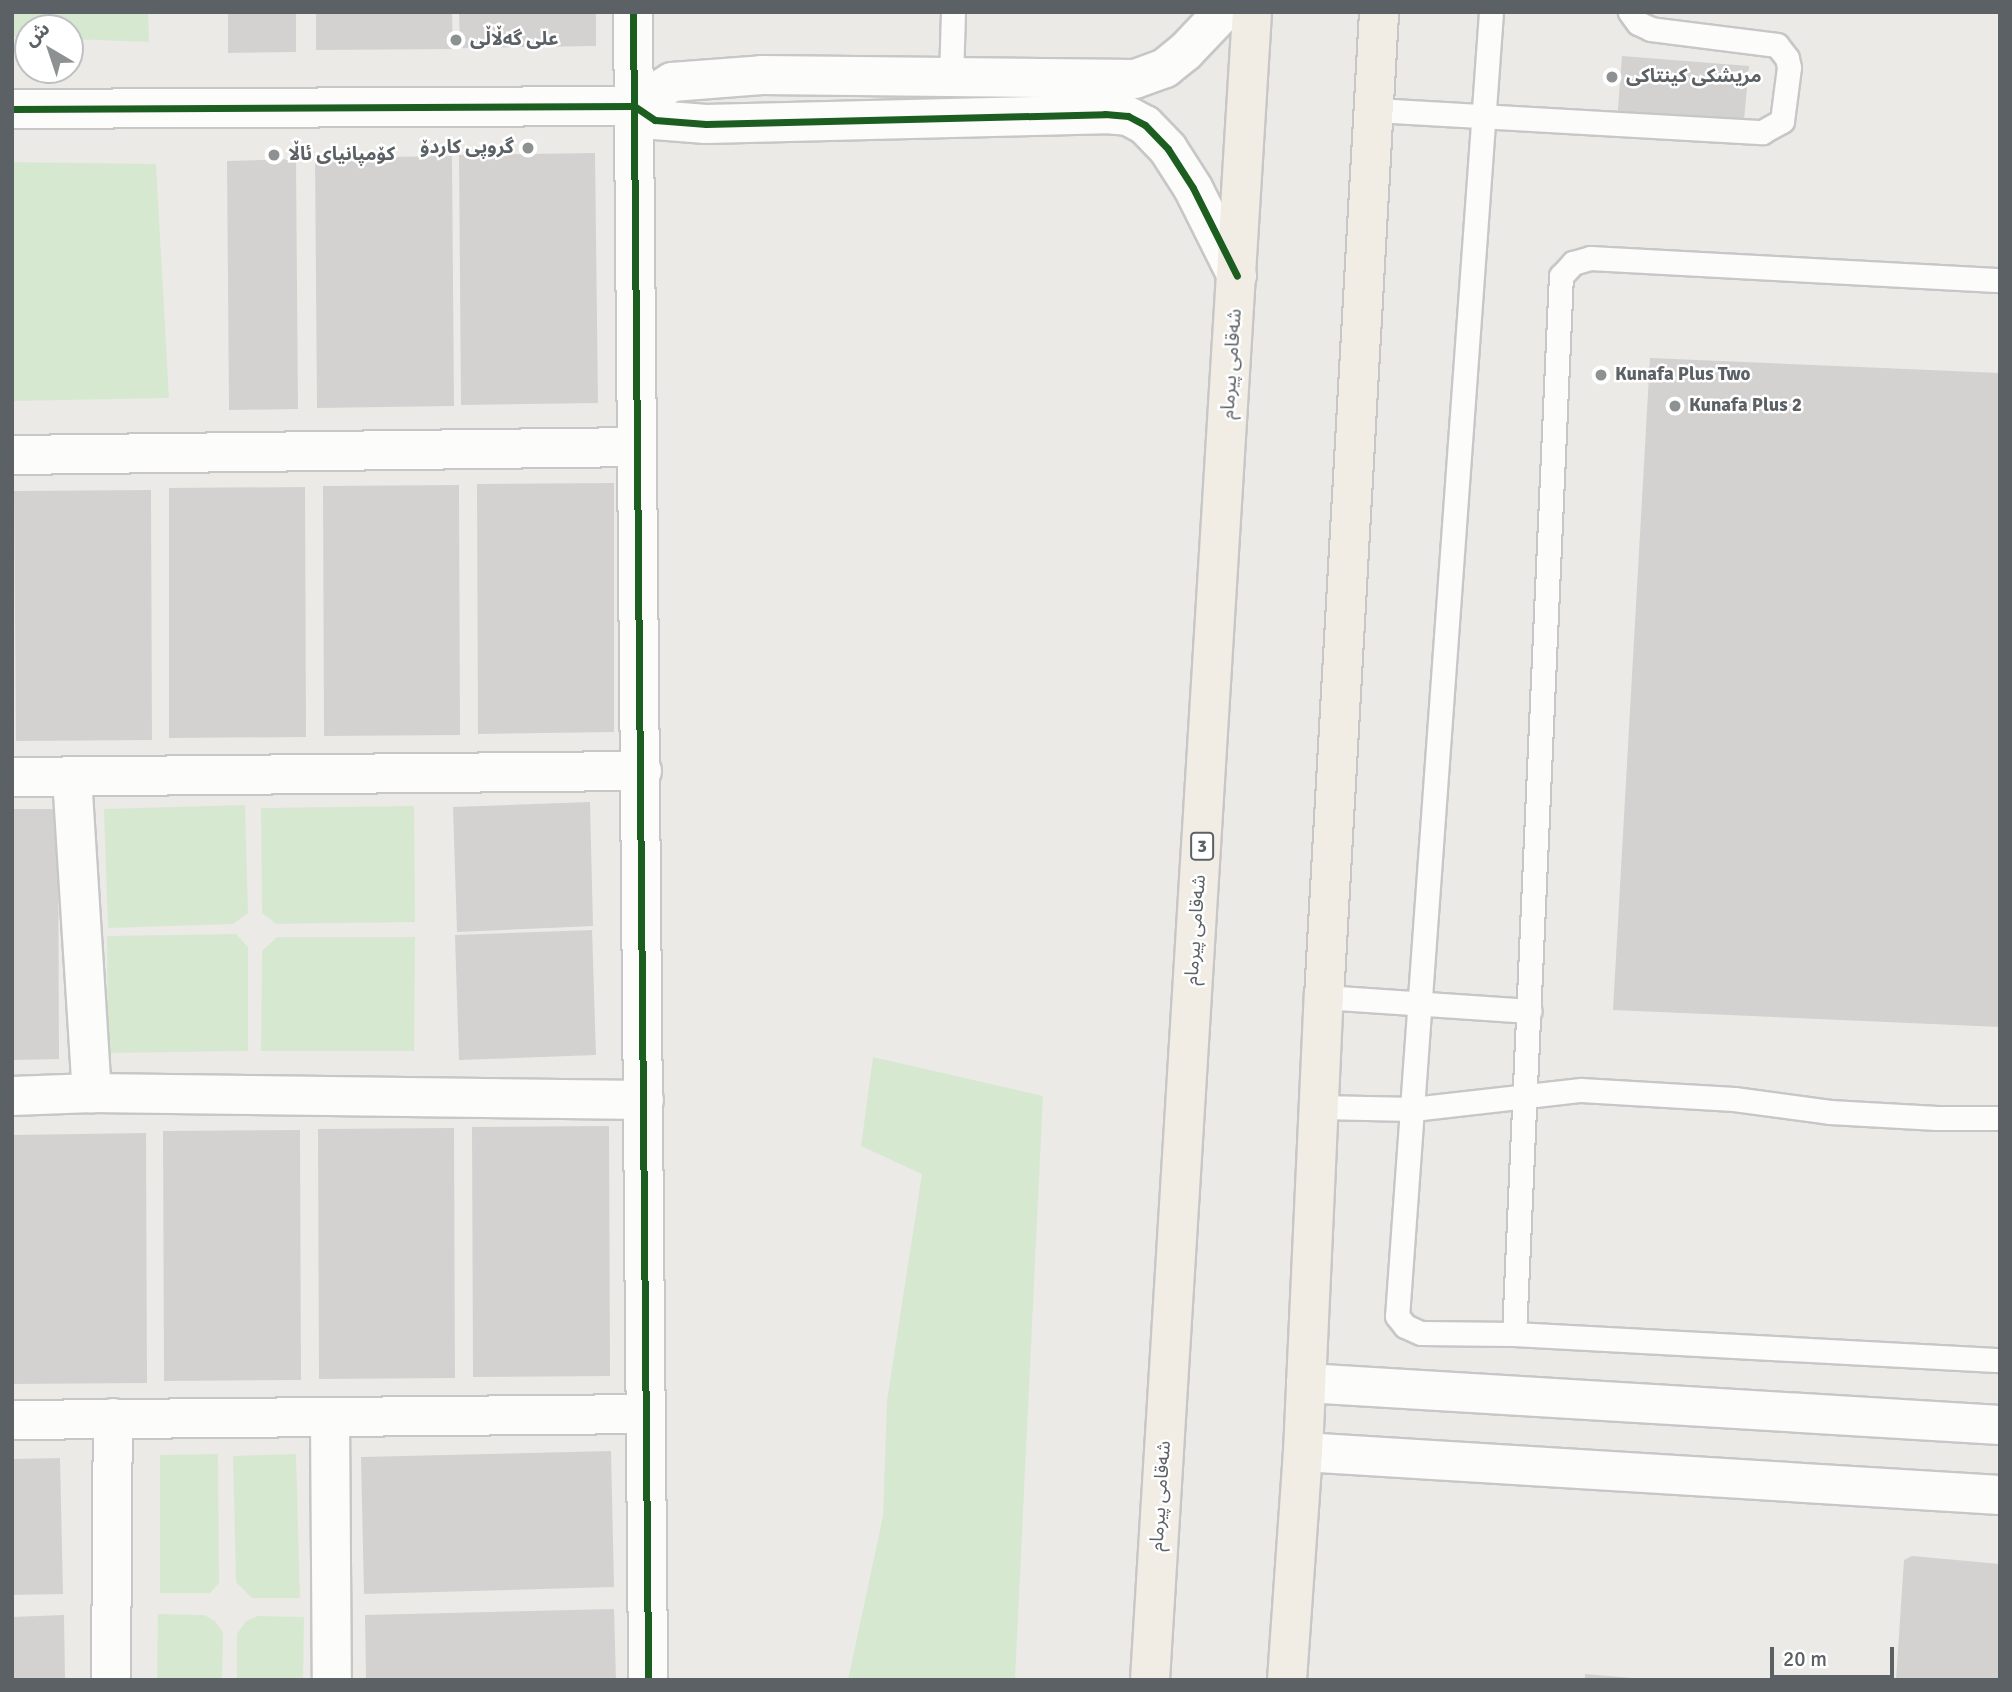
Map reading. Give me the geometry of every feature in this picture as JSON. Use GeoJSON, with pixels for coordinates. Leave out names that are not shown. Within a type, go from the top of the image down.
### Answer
{"type":"FeatureCollection","features":[{"type":"Feature","properties":{"kind":"highway","name":"شەقامی پیرمام"},"geometry":{"type":"LineString","coordinates":[[1150,1680],[1252,12]]}},
{"type":"Feature","properties":{"kind":"highway"},"geometry":{"type":"LineString","coordinates":[[1287,1680],[1303,1452],[1324,997],[1379,12]]}},
{"type":"Feature","properties":{"kind":"street"},"geometry":{"type":"LineString","coordinates":[[634,12],[648,1680]]}},
{"type":"Feature","properties":{"kind":"street"},"geometry":{"type":"LineString","coordinates":[[12,109],[634,106],[672,82],[762,75],[1135,79],[1165,68],[1185,52],[1223,12]]}},
{"type":"Feature","properties":{"kind":"street"},"geometry":{"type":"LineString","coordinates":[[634,106],[655,120],[706,124],[1105,114],[1128,116],[1145,125],[1168,149],[1193,188],[1237,276]]}},
{"type":"Feature","properties":{"kind":"street"},"geometry":{"type":"LineString","coordinates":[[12,455],[637,447]]}},
{"type":"Feature","properties":{"kind":"street"},"geometry":{"type":"LineString","coordinates":[[12,777],[642,771]]}},
{"type":"Feature","properties":{"kind":"street"},"geometry":{"type":"LineString","coordinates":[[72,777],[92,1093]]}},
{"type":"Feature","properties":{"kind":"street"},"geometry":{"type":"LineString","coordinates":[[12,1096],[92,1093],[644,1100]]}},
{"type":"Feature","properties":{"kind":"street"},"geometry":{"type":"LineString","coordinates":[[1306,1383],[2000,1425]]}},
{"type":"Feature","properties":{"kind":"street"},"geometry":{"type":"LineString","coordinates":[[12,1420],[646,1414]]}},
{"type":"Feature","properties":{"kind":"street"},"geometry":{"type":"LineString","coordinates":[[111,1680],[113,1418]]}},
{"type":"Feature","properties":{"kind":"street"},"geometry":{"type":"LineString","coordinates":[[330,1418],[332,1680]]}},
{"type":"Feature","properties":{"kind":"street"},"geometry":{"type":"LineString","coordinates":[[1303,1452],[2000,1494]]}},
{"type":"Feature","properties":{"kind":"lane"},"geometry":{"type":"LineString","coordinates":[[951,79],[953,12]]}},
{"type":"Feature","properties":{"kind":"lane"},"geometry":{"type":"LineString","coordinates":[[1491,12],[1397,1316],[1405,1326],[1421,1333],[1514,1334],[2000,1360]]}},
{"type":"Feature","properties":{"kind":"lane"},"geometry":{"type":"LineString","coordinates":[[1375,110],[1762,132],[1782,121],[1789,67],[1784,51],[1777,44],[1651,29],[1638,23],[1630,12]]}},
{"type":"Feature","properties":{"kind":"lane"},"geometry":{"type":"LineString","coordinates":[[1514,1334],[1562,276],[1573,263],[1590,258],[2000,280]]}},
{"type":"Feature","properties":{"kind":"lane"},"geometry":{"type":"LineString","coordinates":[[1324,997],[1530,1010]]}},
{"type":"Feature","properties":{"kind":"lane"},"geometry":{"type":"LineString","coordinates":[[1319,1107],[1413,1109],[1581,1090],[1734,1099],[1830,1112],[1937,1118],[2000,1118]]}},
{"type":"Feature","properties":{"kind":"green space"},"geometry":{"type":"Polygon","coordinates":[[[12,12],[148,12],[149,42],[84,40],[84,14],[14,14],[12,37],[12,12]]]}},
{"type":"Feature","properties":{"kind":"green space"},"geometry":{"type":"Polygon","coordinates":[[[12,162],[156,164],[169,398],[12,401],[12,162]]]}},
{"type":"Feature","properties":{"kind":"green space"},"geometry":{"type":"Polygon","coordinates":[[[245,805],[248,913],[233,924],[108,928],[104,809],[245,805]]]}},
{"type":"Feature","properties":{"kind":"green space"},"geometry":{"type":"Polygon","coordinates":[[[414,806],[415,922],[276,924],[262,913],[261,808],[414,806]]]}},
{"type":"Feature","properties":{"kind":"green space"},"geometry":{"type":"Polygon","coordinates":[[[236,934],[248,947],[248,1051],[108,1053],[107,936],[236,934]]]}},
{"type":"Feature","properties":{"kind":"green space"},"geometry":{"type":"Polygon","coordinates":[[[277,937],[415,937],[414,1051],[261,1051],[262,951],[277,937]]]}},
{"type":"Feature","properties":{"kind":"green space"},"geometry":{"type":"Polygon","coordinates":[[[873,1057],[1043,1096],[1015,1680],[848,1680],[883,1516],[887,1401],[922,1174],[861,1146],[873,1057]]]}},
{"type":"Feature","properties":{"kind":"green space"},"geometry":{"type":"Polygon","coordinates":[[[218,1454],[219,1583],[210,1593],[160,1593],[160,1455],[218,1454]]]}},
{"type":"Feature","properties":{"kind":"green space"},"geometry":{"type":"Polygon","coordinates":[[[296,1454],[300,1598],[252,1598],[236,1582],[233,1456],[296,1454]]]}},
{"type":"Feature","properties":{"kind":"green space"},"geometry":{"type":"Polygon","coordinates":[[[158,1614],[204,1615],[215,1621],[223,1632],[222,1680],[157,1680],[158,1614]]]}},
{"type":"Feature","properties":{"kind":"green space"},"geometry":{"type":"Polygon","coordinates":[[[258,1616],[304,1617],[303,1680],[237,1680],[237,1634],[246,1621],[258,1616]]]}},
{"type":"Feature","properties":{"kind":"building"},"geometry":{"type":"Polygon","coordinates":[[[228,12],[296,12],[296,52],[228,53],[228,12]]]}},
{"type":"Feature","properties":{"kind":"building"},"geometry":{"type":"Polygon","coordinates":[[[316,12],[452,12],[453,49],[316,50],[316,12]]]}},
{"type":"Feature","properties":{"kind":"building"},"geometry":{"type":"Polygon","coordinates":[[[459,12],[596,12],[596,46],[460,48],[459,12]]]}},
{"type":"Feature","properties":{"kind":"building"},"geometry":{"type":"Polygon","coordinates":[[[1622,56],[1749,66],[1743,131],[1617,121],[1622,56]]]}},
{"type":"Feature","properties":{"kind":"building"},"geometry":{"type":"Polygon","coordinates":[[[595,153],[598,403],[461,405],[459,155],[595,153]]]}},
{"type":"Feature","properties":{"kind":"building"},"geometry":{"type":"Polygon","coordinates":[[[452,156],[454,406],[317,408],[315,158],[452,156]]]}},
{"type":"Feature","properties":{"kind":"building"},"geometry":{"type":"Polygon","coordinates":[[[296,159],[298,409],[229,410],[227,161],[296,159]]]}},
{"type":"Feature","properties":{"kind":"building"},"geometry":{"type":"Polygon","coordinates":[[[1650,358],[2000,373],[2000,1027],[1613,1010],[1650,358]]]}},
{"type":"Feature","properties":{"kind":"building"},"geometry":{"type":"Polygon","coordinates":[[[614,483],[614,732],[478,734],[477,484],[614,483]]]}},
{"type":"Feature","properties":{"kind":"building"},"geometry":{"type":"Polygon","coordinates":[[[459,485],[460,735],[324,736],[323,486],[459,485]]]}},
{"type":"Feature","properties":{"kind":"building"},"geometry":{"type":"Polygon","coordinates":[[[305,487],[306,737],[169,738],[169,488],[305,487]]]}},
{"type":"Feature","properties":{"kind":"building"},"geometry":{"type":"Polygon","coordinates":[[[151,490],[152,740],[16,741],[14,491],[151,490]]]}},
{"type":"Feature","properties":{"kind":"building"},"geometry":{"type":"Polygon","coordinates":[[[590,802],[593,926],[457,932],[453,807],[590,802]]]}},
{"type":"Feature","properties":{"kind":"building"},"geometry":{"type":"Polygon","coordinates":[[[12,809],[58,809],[59,1059],[12,1060],[12,809]]]}},
{"type":"Feature","properties":{"kind":"building"},"geometry":{"type":"Polygon","coordinates":[[[592,930],[596,1055],[459,1060],[455,935],[592,930]]]}},
{"type":"Feature","properties":{"kind":"building"},"geometry":{"type":"Polygon","coordinates":[[[609,1126],[610,1376],[473,1377],[472,1127],[609,1126]]]}},
{"type":"Feature","properties":{"kind":"building"},"geometry":{"type":"Polygon","coordinates":[[[454,1128],[455,1378],[319,1379],[318,1129],[454,1128]]]}},
{"type":"Feature","properties":{"kind":"building"},"geometry":{"type":"Polygon","coordinates":[[[300,1130],[301,1380],[164,1381],[163,1131],[300,1130]]]}},
{"type":"Feature","properties":{"kind":"building"},"geometry":{"type":"Polygon","coordinates":[[[146,1133],[147,1383],[12,1384],[12,1135],[146,1133]]]}},
{"type":"Feature","properties":{"kind":"building"},"geometry":{"type":"Polygon","coordinates":[[[611,1451],[614,1587],[364,1594],[361,1457],[611,1451]]]}},
{"type":"Feature","properties":{"kind":"building"},"geometry":{"type":"Polygon","coordinates":[[[60,1458],[63,1594],[12,1595],[12,1459],[60,1458]]]}},
{"type":"Feature","properties":{"kind":"building"},"geometry":{"type":"Polygon","coordinates":[[[1912,1556],[2000,1564],[2000,1680],[1896,1680],[1904,1560],[1912,1556]]]}},
{"type":"Feature","properties":{"kind":"building"},"geometry":{"type":"Polygon","coordinates":[[[614,1609],[616,1680],[366,1680],[365,1615],[614,1609]]]}},
{"type":"Feature","properties":{"kind":"building"},"geometry":{"type":"Polygon","coordinates":[[[64,1615],[65,1680],[12,1680],[12,1617],[64,1615]]]}},
{"type":"Feature","properties":{"kind":"building"},"geometry":{"type":"Polygon","coordinates":[[[1585,1674],[1633,1678],[1633,1680],[1585,1680],[1585,1674]]]}},
{"type":"Feature","properties":{"kind":"cycle path"},"geometry":{"type":"LineString","coordinates":[[633,12],[648,1680]]}},
{"type":"Feature","properties":{"kind":"cycle path"},"geometry":{"type":"LineString","coordinates":[[12,109],[634,106],[655,120],[706,124],[1105,114],[1128,116],[1145,125],[1168,149],[1193,188],[1237,276]]}},
{"type":"Feature","properties":{"kind":"place","name":"علی گەڵاڵی"},"geometry":{"type":"Point","coordinates":[456,40]}},
{"type":"Feature","properties":{"kind":"place","name":"مریشکی کینتاکی"},"geometry":{"type":"Point","coordinates":[1612,77]}},
{"type":"Feature","properties":{"kind":"place","name":"گروپی کاردۆ"},"geometry":{"type":"Point","coordinates":[528,148]}},
{"type":"Feature","properties":{"kind":"place","name":"کۆمپانیای ئاڵا"},"geometry":{"type":"Point","coordinates":[274,155]}},
{"type":"Feature","properties":{"kind":"place","name":"Kunafa Plus Two"},"geometry":{"type":"Point","coordinates":[1601,375]}},
{"type":"Feature","properties":{"kind":"place","name":"Kunafa Plus 2"},"geometry":{"type":"Point","coordinates":[1675,406]}}]}
